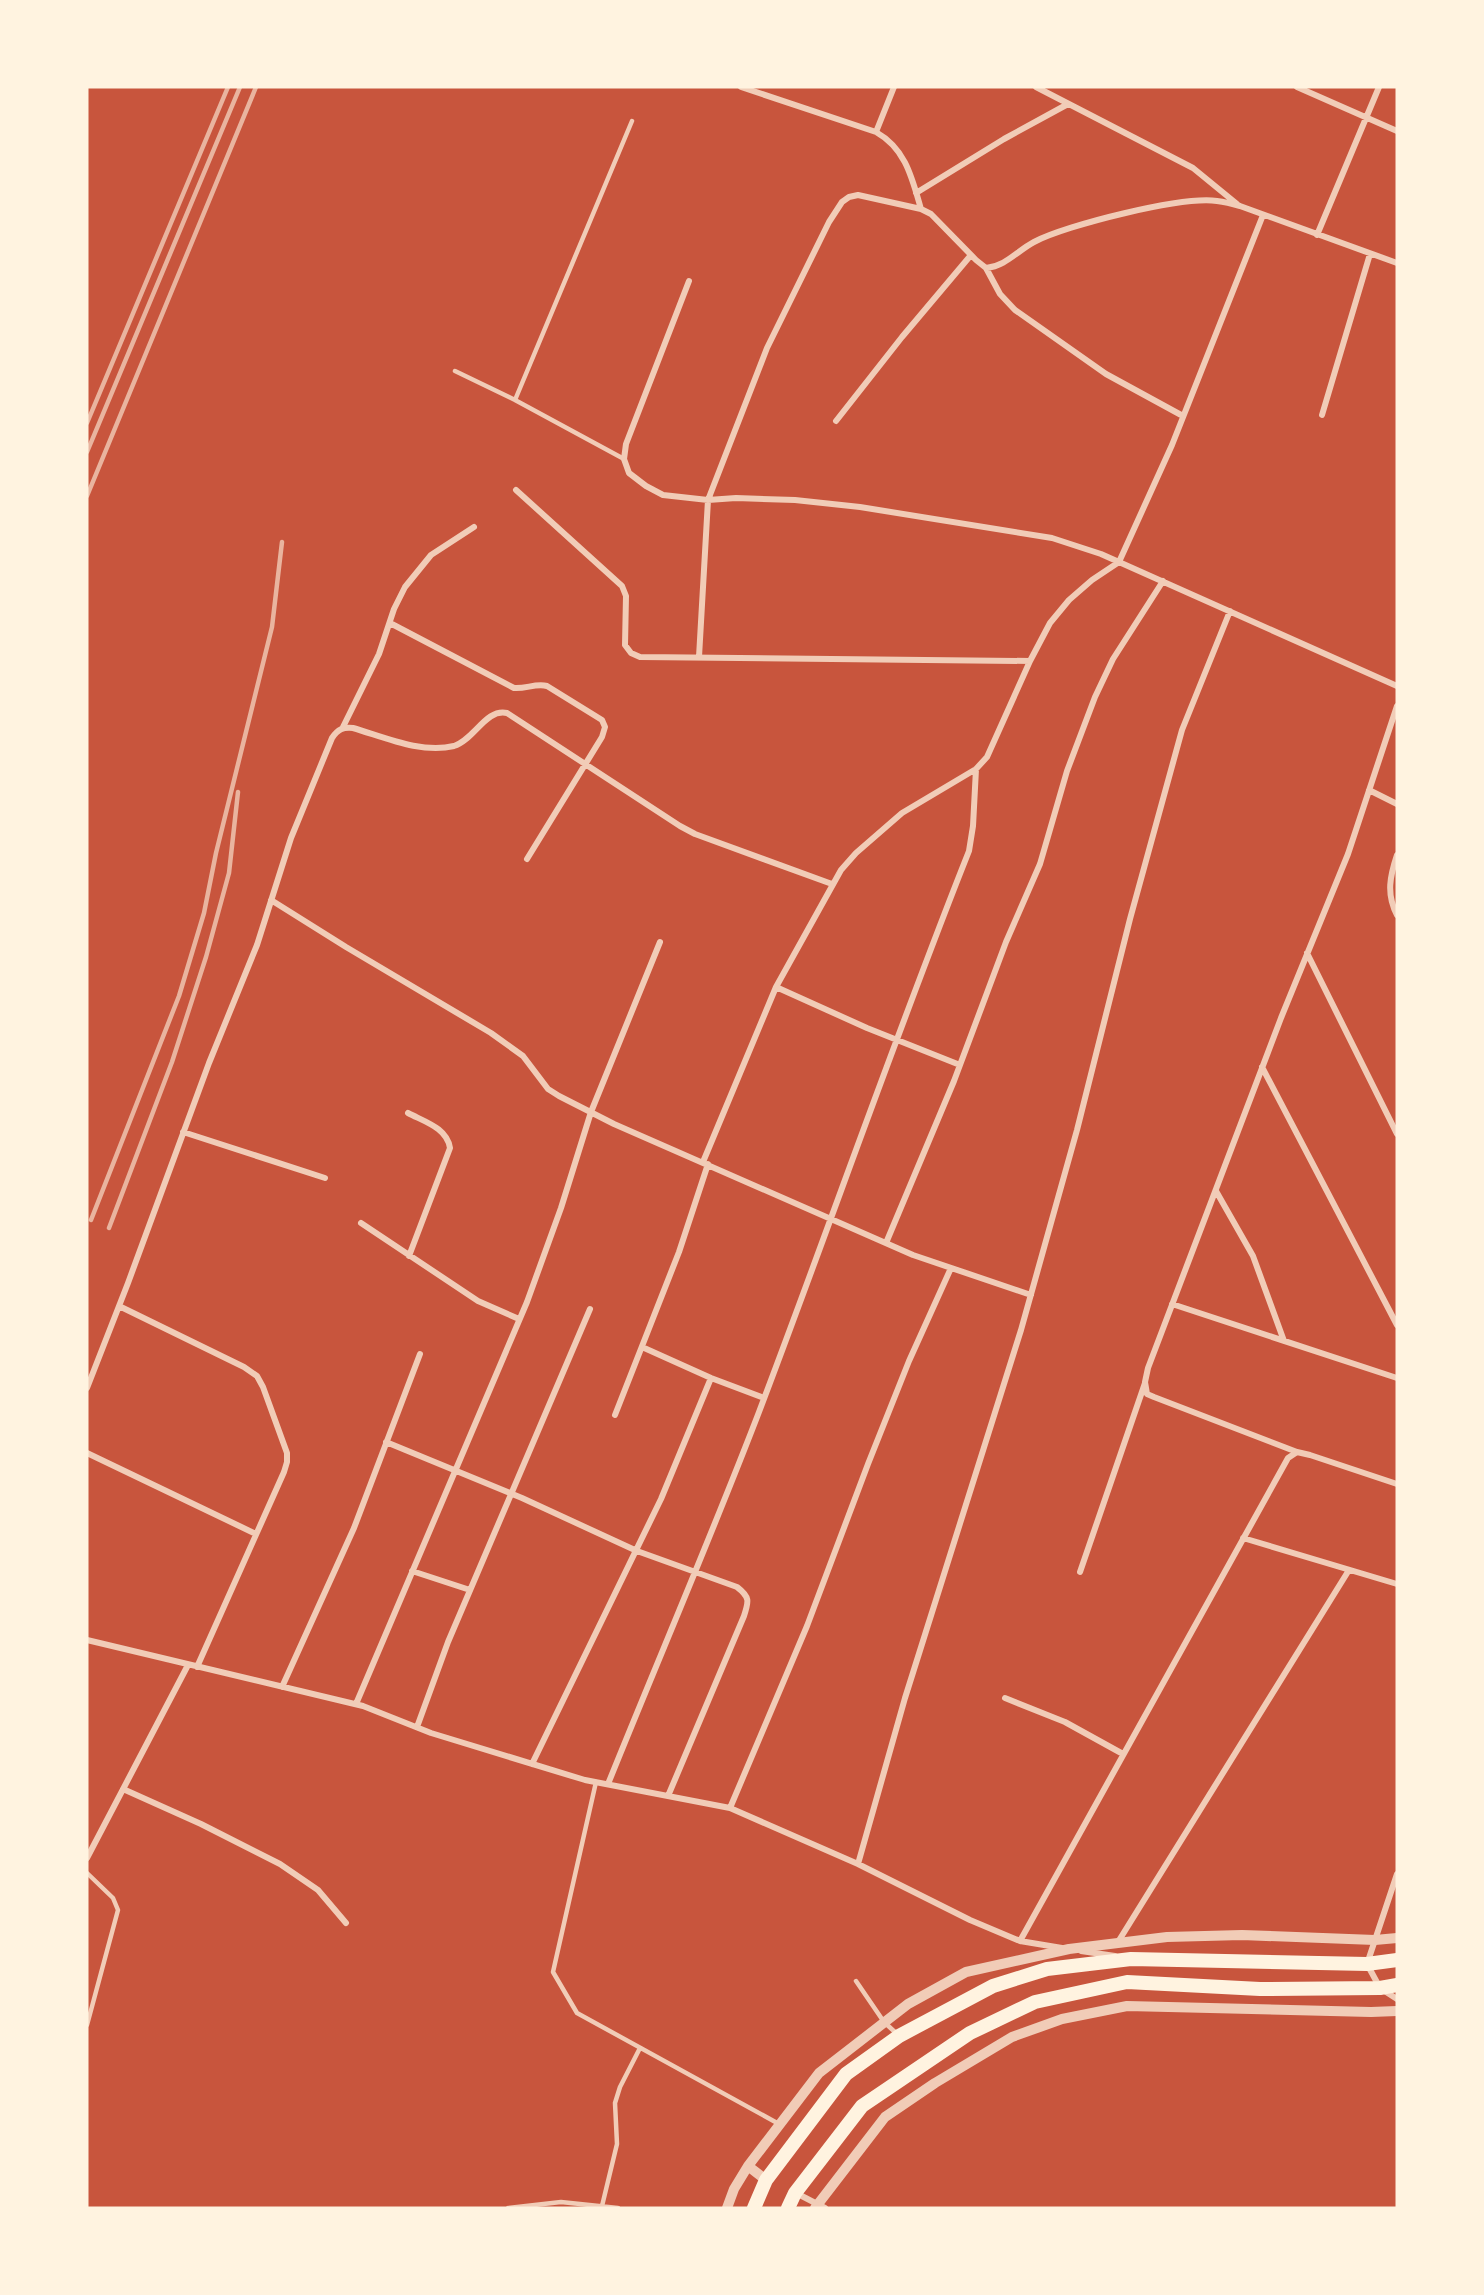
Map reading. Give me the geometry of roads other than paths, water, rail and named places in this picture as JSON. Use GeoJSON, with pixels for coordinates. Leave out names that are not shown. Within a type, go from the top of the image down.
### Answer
{"type":"FeatureCollection","features":[{"type":"Feature","properties":{"kind":"main road"},"geometry":{"type":"LineString","coordinates":[[754,2208],[766,2180],[846,2074],[899,2036],[993,1986],[1047,1969],[1131,1959],[1367,1964],[1397,1960]]}},
{"type":"Feature","properties":{"kind":"main road"},"geometry":{"type":"LineString","coordinates":[[789,2208],[795,2193],[862,2106],[970,2033],[1035,2002],[1127,1982],[1260,1989],[1380,1988],[1397,1985]]}},
{"type":"Feature","properties":{"kind":"street"},"geometry":{"type":"LineString","coordinates":[[741,87],[876,132],[889,140],[902,157],[921,209]]}},
{"type":"Feature","properties":{"kind":"street"},"geometry":{"type":"LineString","coordinates":[[876,132],[894,87]]}},
{"type":"Feature","properties":{"kind":"street"},"geometry":{"type":"LineString","coordinates":[[1036,87],[1193,168],[1240,206]]}},
{"type":"Feature","properties":{"kind":"street"},"geometry":{"type":"LineString","coordinates":[[1297,87],[1397,131]]}},
{"type":"Feature","properties":{"kind":"street"},"geometry":{"type":"LineString","coordinates":[[1317,236],[1378,87]]}},
{"type":"Feature","properties":{"kind":"street"},"geometry":{"type":"LineString","coordinates":[[916,193],[1004,139],[1068,104]]}},
{"type":"Feature","properties":{"kind":"street"},"geometry":{"type":"LineString","coordinates":[[699,657],[708,500],[767,348],[829,222],[842,202],[849,197],[858,195],[921,209],[932,214],[986,268],[1000,294],[1015,310],[1106,374],[1183,416]]}},
{"type":"Feature","properties":{"kind":"street"},"geometry":{"type":"LineString","coordinates":[[986,268],[1006,262],[1034,242],[1069,228],[1189,201],[1216,200],[1240,206],[1317,236],[1397,263]]}},
{"type":"Feature","properties":{"kind":"street"},"geometry":{"type":"LineString","coordinates":[[615,1415],[679,1252],[705,1163],[776,987],[841,870],[856,853],[902,813],[976,769],[987,757],[1030,660],[1050,623],[1069,600],[1119,562],[1172,445],[1263,215]]}},
{"type":"Feature","properties":{"kind":"street"},"geometry":{"type":"LineString","coordinates":[[1322,415],[1370,254]]}},
{"type":"Feature","properties":{"kind":"street"},"geometry":{"type":"LineString","coordinates":[[836,421],[971,255]]}},
{"type":"Feature","properties":{"kind":"street"},"geometry":{"type":"LineString","coordinates":[[689,281],[626,444],[624,459],[629,473],[646,486],[663,495],[708,500],[736,498],[795,500],[860,507],[1052,538],[1101,554],[1397,686]]}},
{"type":"Feature","properties":{"kind":"street"},"geometry":{"type":"LineString","coordinates":[[516,490],[622,586],[626,596],[626,645],[631,653],[640,657],[1030,660]]}},
{"type":"Feature","properties":{"kind":"street"},"geometry":{"type":"LineString","coordinates":[[87,1388],[208,1063],[257,945],[291,838],[332,738],[343,728],[379,654],[398,597],[431,555],[474,527]]}},
{"type":"Feature","properties":{"kind":"street"},"geometry":{"type":"LineString","coordinates":[[886,1243],[960,1065],[1006,942],[1040,864],[1067,771],[1095,697],[1113,659],[1163,581]]}},
{"type":"Feature","properties":{"kind":"street"},"geometry":{"type":"LineString","coordinates":[[858,1864],[905,1698],[1031,1295],[1077,1130],[1133,908],[1182,730],[1230,611]]}},
{"type":"Feature","properties":{"kind":"street"},"geometry":{"type":"LineString","coordinates":[[390,622],[514,688],[540,684],[547,686],[602,720],[605,727],[602,736],[527,859]]}},
{"type":"Feature","properties":{"kind":"street"},"geometry":{"type":"LineString","coordinates":[[1080,1572],[1148,1368],[1262,1067],[1348,854],[1397,705]]}},
{"type":"Feature","properties":{"kind":"street"},"geometry":{"type":"LineString","coordinates":[[343,728],[353,728],[412,746],[445,747],[457,745],[465,740],[493,714],[500,711],[507,713],[659,814],[695,834],[832,884]]}},
{"type":"Feature","properties":{"kind":"street"},"geometry":{"type":"LineString","coordinates":[[608,1785],[656,1664],[696,1572],[764,1398],[896,1039],[969,851],[974,825],[976,769]]}},
{"type":"Feature","properties":{"kind":"street"},"geometry":{"type":"LineString","coordinates":[[1369,790],[1397,804]]}},
{"type":"Feature","properties":{"kind":"street"},"geometry":{"type":"LineString","coordinates":[[1397,855],[1389,891],[1397,915]]}},
{"type":"Feature","properties":{"kind":"street"},"geometry":{"type":"LineString","coordinates":[[272,900],[491,1033],[523,1056],[548,1089],[591,1112],[886,1243],[1031,1295]]}},
{"type":"Feature","properties":{"kind":"street"},"geometry":{"type":"LineString","coordinates":[[356,1704],[519,1319],[561,1208],[591,1112],[660,942]]}},
{"type":"Feature","properties":{"kind":"street"},"geometry":{"type":"LineString","coordinates":[[1307,953],[1397,1134]]}},
{"type":"Feature","properties":{"kind":"street"},"geometry":{"type":"LineString","coordinates":[[776,987],[960,1065]]}},
{"type":"Feature","properties":{"kind":"street"},"geometry":{"type":"LineString","coordinates":[[1262,1067],[1397,1325]]}},
{"type":"Feature","properties":{"kind":"street"},"geometry":{"type":"LineString","coordinates":[[408,1113],[444,1132],[449,1140],[450,1148],[409,1256]]}},
{"type":"Feature","properties":{"kind":"street"},"geometry":{"type":"LineString","coordinates":[[183,1132],[325,1178]]}},
{"type":"Feature","properties":{"kind":"street"},"geometry":{"type":"LineString","coordinates":[[1216,1191],[1253,1256],[1284,1341]]}},
{"type":"Feature","properties":{"kind":"street"},"geometry":{"type":"LineString","coordinates":[[361,1223],[478,1302],[519,1319]]}},
{"type":"Feature","properties":{"kind":"street"},"geometry":{"type":"LineString","coordinates":[[730,1808],[807,1626],[909,1361],[951,1268]]}},
{"type":"Feature","properties":{"kind":"street"},"geometry":{"type":"LineString","coordinates":[[1172,1304],[1397,1378]]}},
{"type":"Feature","properties":{"kind":"street"},"geometry":{"type":"LineString","coordinates":[[119,1306],[244,1367],[257,1376],[283,1442],[287,1462],[197,1667]]}},
{"type":"Feature","properties":{"kind":"street"},"geometry":{"type":"LineString","coordinates":[[417,1727],[448,1642],[590,1309]]}},
{"type":"Feature","properties":{"kind":"street"},"geometry":{"type":"LineString","coordinates":[[642,1347],[711,1378],[764,1398]]}},
{"type":"Feature","properties":{"kind":"street"},"geometry":{"type":"LineString","coordinates":[[282,1687],[354,1528],[420,1354]]}},
{"type":"Feature","properties":{"kind":"street"},"geometry":{"type":"LineString","coordinates":[[532,1764],[637,1551],[711,1378]]}},
{"type":"Feature","properties":{"kind":"street"},"geometry":{"type":"LineString","coordinates":[[1145,1382],[1147,1394],[1154,1397],[1297,1452],[1397,1484]]}},
{"type":"Feature","properties":{"kind":"street"},"geometry":{"type":"LineString","coordinates":[[386,1442],[511,1494],[637,1551],[737,1587],[747,1595],[749,1602],[668,1796]]}},
{"type":"Feature","properties":{"kind":"street"},"geometry":{"type":"LineString","coordinates":[[1020,1941],[1288,1458],[1297,1452]]}},
{"type":"Feature","properties":{"kind":"street"},"geometry":{"type":"LineString","coordinates":[[87,1453],[256,1534]]}},
{"type":"Feature","properties":{"kind":"street"},"geometry":{"type":"LineString","coordinates":[[1243,1538],[1397,1584]]}},
{"type":"Feature","properties":{"kind":"street"},"geometry":{"type":"LineString","coordinates":[[1118,1942],[1349,1570]]}},
{"type":"Feature","properties":{"kind":"street"},"geometry":{"type":"LineString","coordinates":[[412,1571],[470,1590]]}},
{"type":"Feature","properties":{"kind":"street"},"geometry":{"type":"LineString","coordinates":[[87,1640],[356,1704],[417,1727],[596,1782],[730,1808],[858,1864],[970,1920],[1020,1941],[1131,1959]]}},
{"type":"Feature","properties":{"kind":"street"},"geometry":{"type":"LineString","coordinates":[[87,1858],[188,1665]]}},
{"type":"Feature","properties":{"kind":"street"},"geometry":{"type":"LineString","coordinates":[[1005,1698],[1065,1722],[1123,1754]]}},
{"type":"Feature","properties":{"kind":"street"},"geometry":{"type":"LineString","coordinates":[[123,1789],[201,1824],[280,1864],[318,1890],[346,1923]]}},
{"type":"Feature","properties":{"kind":"street"},"geometry":{"type":"LineString","coordinates":[[1397,1874],[1367,1964],[1380,1988],[1397,1999]]}},
{"type":"Feature","properties":{"kind":"street"},"geometry":{"type":"LineString","coordinates":[[727,2208],[734,2189],[748,2166],[819,2073],[908,2004],[966,1972],[1069,1949],[1167,1937],[1242,1935],[1375,1940],[1397,1938]]}},
{"type":"Feature","properties":{"kind":"street"},"geometry":{"type":"LineString","coordinates":[[795,2193],[819,2207],[885,2117],[935,2083],[1012,2037],[1062,2019],[1127,2006],[1397,2011]]}},
{"type":"Feature","properties":{"kind":"street"},"geometry":{"type":"LineString","coordinates":[[748,2166],[766,2180]]}},
{"type":"Feature","properties":{"kind":"lane"},"geometry":{"type":"LineString","coordinates":[[515,400],[632,121]]}},
{"type":"Feature","properties":{"kind":"lane"},"geometry":{"type":"LineString","coordinates":[[455,371],[515,400],[624,459]]}},
{"type":"Feature","properties":{"kind":"lane"},"geometry":{"type":"LineString","coordinates":[[596,1782],[553,1972],[577,2013],[779,2124]]}},
{"type":"Feature","properties":{"kind":"lane"},"geometry":{"type":"LineString","coordinates":[[87,1873],[114,1898],[118,1910],[87,2025]]}},
{"type":"Feature","properties":{"kind":"lane"},"geometry":{"type":"LineString","coordinates":[[856,1981],[884,2022],[899,2036]]}},
{"type":"Feature","properties":{"kind":"lane"},"geometry":{"type":"LineString","coordinates":[[602,2206],[617,2144],[615,2103],[620,2087],[640,2048]]}},
{"type":"Feature","properties":{"kind":"lane"},"geometry":{"type":"LineString","coordinates":[[508,2208],[561,2202],[618,2208]]}},
{"type":"Feature","properties":{"kind":"railway"},"geometry":{"type":"LineString","coordinates":[[87,423],[228,87]]}},
{"type":"Feature","properties":{"kind":"railway"},"geometry":{"type":"LineString","coordinates":[[87,452],[240,87]]}},
{"type":"Feature","properties":{"kind":"railway"},"geometry":{"type":"LineString","coordinates":[[87,496],[256,87]]}},
{"type":"Feature","properties":{"kind":"railway"},"geometry":{"type":"LineString","coordinates":[[91,1220],[179,996],[204,913],[216,853],[272,627],[282,542]]}},
{"type":"Feature","properties":{"kind":"railway"},"geometry":{"type":"LineString","coordinates":[[109,1228],[172,1062],[206,957],[229,873],[238,792]]}}]}
